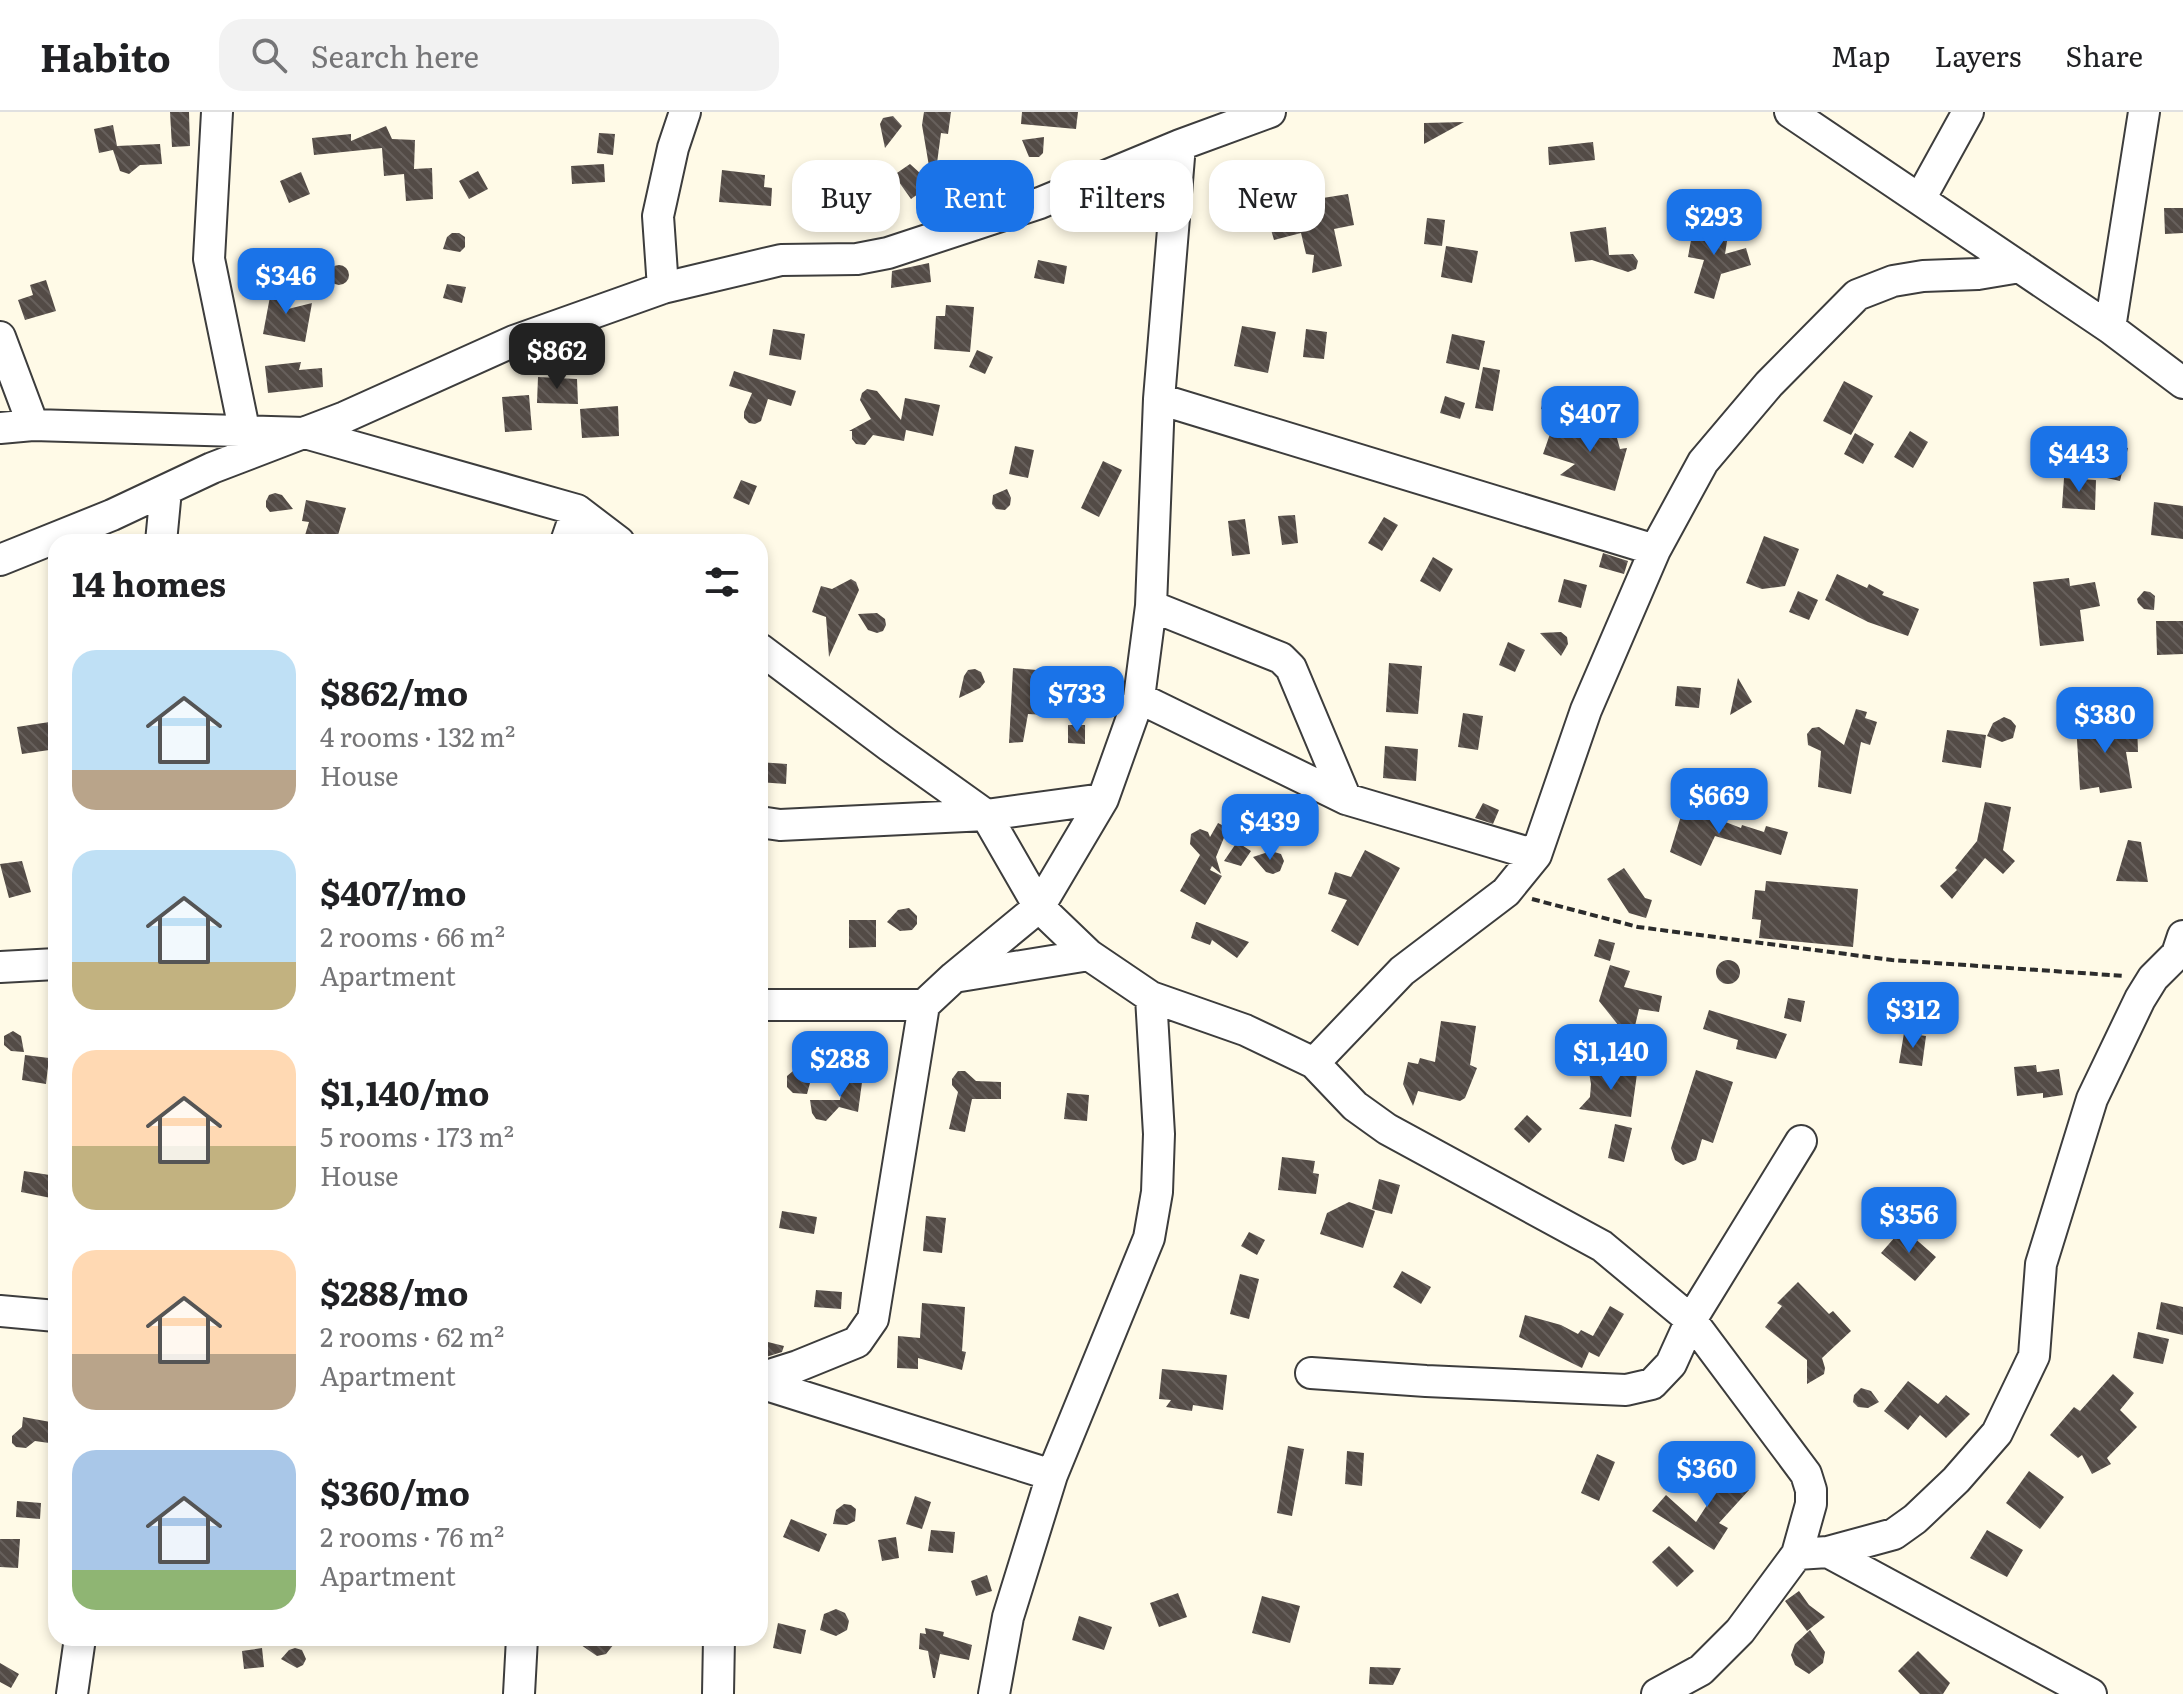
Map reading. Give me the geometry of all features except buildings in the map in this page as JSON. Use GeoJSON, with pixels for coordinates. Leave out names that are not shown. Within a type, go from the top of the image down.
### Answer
{"type":"FeatureCollection","features":[{"type":"Feature","properties":{"kind":"street"},"geometry":{"type":"LineString","coordinates":[[217,112],[209,259],[244,429]]}},
{"type":"Feature","properties":{"kind":"street"},"geometry":{"type":"LineString","coordinates":[[663,288],[658,216],[673,148],[685,112]]}},
{"type":"Feature","properties":{"kind":"street"},"geometry":{"type":"LineString","coordinates":[[65,534],[212,468],[305,433],[514,341],[663,288],[781,260],[857,259],[888,253],[1040,203],[1180,145],[1270,112]]}},
{"type":"Feature","properties":{"kind":"street"},"geometry":{"type":"LineString","coordinates":[[1790,112],[2110,328],[2183,383]]}},
{"type":"Feature","properties":{"kind":"street"},"geometry":{"type":"LineString","coordinates":[[1920,199],[1968,112]]}},
{"type":"Feature","properties":{"kind":"street"},"geometry":{"type":"LineString","coordinates":[[2110,328],[2144,112]]}},
{"type":"Feature","properties":{"kind":"street"},"geometry":{"type":"LineString","coordinates":[[768,1377],[857,1342],[873,1319],[924,1005],[1039,907],[1103,799],[1139,698],[1151,606],[1159,399],[1180,145]]}},
{"type":"Feature","properties":{"kind":"street"},"geometry":{"type":"LineString","coordinates":[[1314,1063],[1402,971],[1506,892],[1536,855],[1586,710],[1655,550],[1703,462],[1769,384],[1857,295],[1893,281],[2020,267]]}},
{"type":"Feature","properties":{"kind":"street"},"geometry":{"type":"LineString","coordinates":[[0,337],[33,425]]}},
{"type":"Feature","properties":{"kind":"street"},"geometry":{"type":"LineString","coordinates":[[1159,399],[1655,550]]}},
{"type":"Feature","properties":{"kind":"street"},"geometry":{"type":"LineString","coordinates":[[0,428],[33,425],[305,433],[577,510],[608,534]]}},
{"type":"Feature","properties":{"kind":"street"},"geometry":{"type":"LineString","coordinates":[[162,534],[166,490]]}},
{"type":"Feature","properties":{"kind":"street"},"geometry":{"type":"LineString","coordinates":[[569,534],[577,510]]}},
{"type":"Feature","properties":{"kind":"street"},"geometry":{"type":"LineString","coordinates":[[0,560],[48,541]]}},
{"type":"Feature","properties":{"kind":"street"},"geometry":{"type":"LineString","coordinates":[[1151,606],[1281,658],[1291,668],[1346,799]]}},
{"type":"Feature","properties":{"kind":"street"},"geometry":{"type":"LineString","coordinates":[[768,655],[986,815],[1039,907],[1089,955],[1151,997],[1245,1030],[1314,1063],[1355,1106],[1387,1129],[1602,1246],[1691,1320],[1806,1474],[1811,1504],[1797,1554],[1740,1631],[1701,1670],[1657,1694]]}},
{"type":"Feature","properties":{"kind":"street"},"geometry":{"type":"LineString","coordinates":[[1139,698],[1346,799],[1536,855]]}},
{"type":"Feature","properties":{"kind":"street"},"geometry":{"type":"LineString","coordinates":[[768,823],[986,815],[1103,799]]}},
{"type":"Feature","properties":{"kind":"street"},"geometry":{"type":"LineString","coordinates":[[1797,1554],[1828,1552],[1894,1534],[1915,1519],[1956,1480],[1997,1433],[2034,1356],[2041,1264],[2092,1099],[2153,978],[2177,954],[2183,936]]}},
{"type":"Feature","properties":{"kind":"street"},"geometry":{"type":"LineString","coordinates":[[954,977],[1089,955]]}},
{"type":"Feature","properties":{"kind":"street"},"geometry":{"type":"LineString","coordinates":[[0,967],[48,964]]}},
{"type":"Feature","properties":{"kind":"street"},"geometry":{"type":"LineString","coordinates":[[994,1694],[1008,1617],[1052,1475],[1149,1238],[1157,1192],[1159,1134],[1151,997]]}},
{"type":"Feature","properties":{"kind":"street"},"geometry":{"type":"LineString","coordinates":[[768,1005],[924,1005]]}},
{"type":"Feature","properties":{"kind":"street"},"geometry":{"type":"LineString","coordinates":[[1311,1373],[1626,1390],[1652,1384],[1671,1364],[1691,1320],[1801,1141]]}},
{"type":"Feature","properties":{"kind":"street"},"geometry":{"type":"LineString","coordinates":[[0,1311],[48,1315]]}},
{"type":"Feature","properties":{"kind":"street"},"geometry":{"type":"LineString","coordinates":[[768,1383],[1052,1475]]}},
{"type":"Feature","properties":{"kind":"street"},"geometry":{"type":"LineString","coordinates":[[1828,1552],[2091,1694]]}},
{"type":"Feature","properties":{"kind":"street"},"geometry":{"type":"LineString","coordinates":[[72,1694],[79,1646]]}},
{"type":"Feature","properties":{"kind":"street"},"geometry":{"type":"LineString","coordinates":[[519,1694],[522,1646]]}},
{"type":"Feature","properties":{"kind":"street"},"geometry":{"type":"LineString","coordinates":[[718,1694],[719,1646]]}},
{"type":"Feature","properties":{"kind":"path"},"geometry":{"type":"LineString","coordinates":[[1506,892],[1638,927],[1892,960],[2153,978]]}}]}
